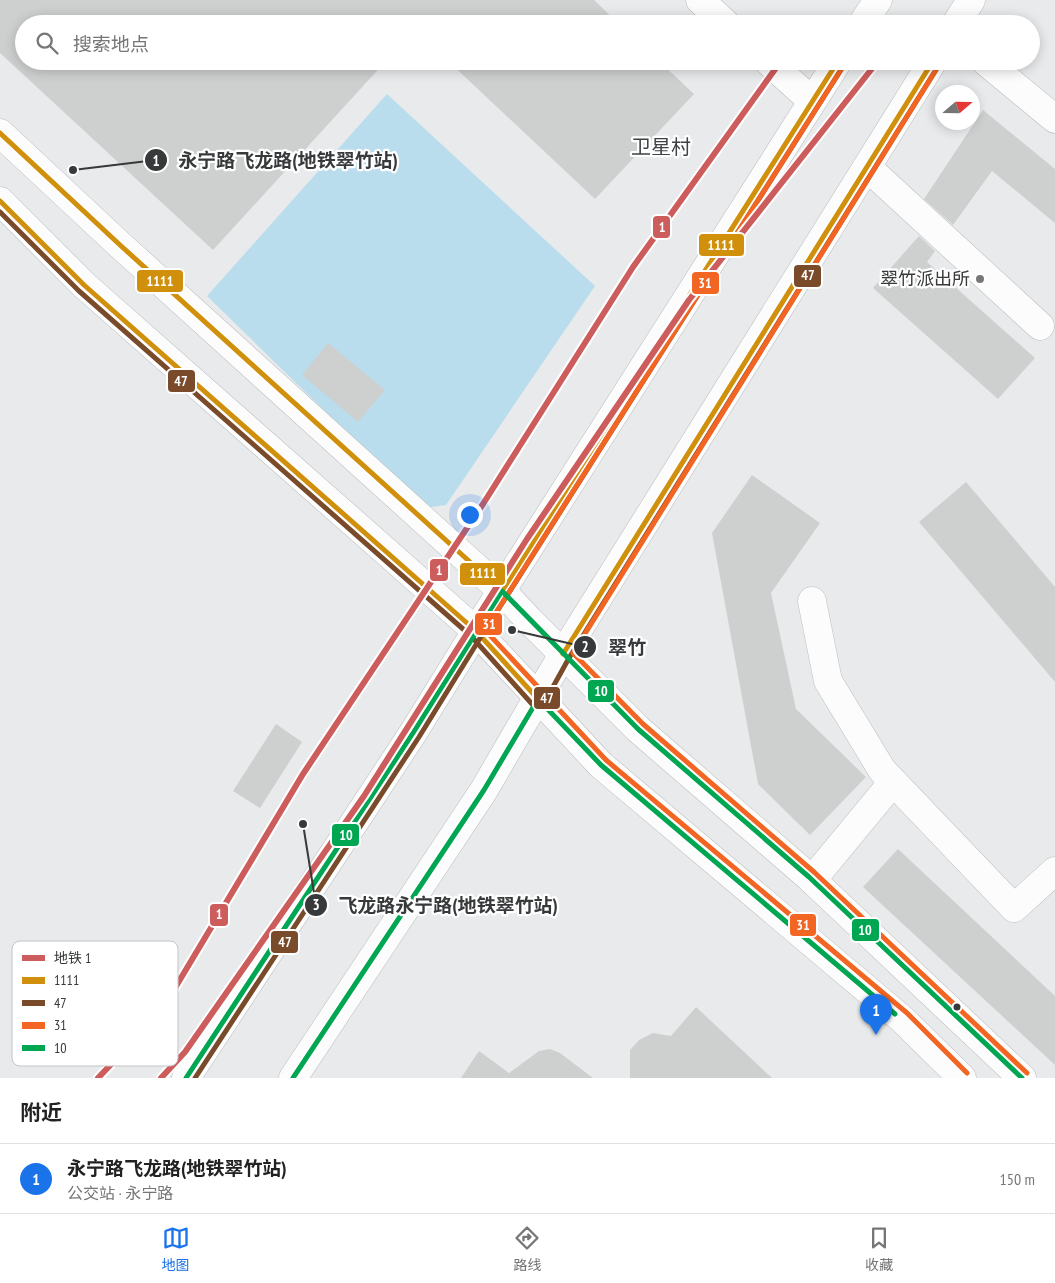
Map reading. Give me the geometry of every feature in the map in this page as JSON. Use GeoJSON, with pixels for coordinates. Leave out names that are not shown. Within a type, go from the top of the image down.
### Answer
{"type":"FeatureCollection","features":[{"type":"Feature","properties":{"kind":"main road"},"geometry":{"type":"LineString","coordinates":[[700,0],[716,15]]}},
{"type":"Feature","properties":{"kind":"main road"},"geometry":{"type":"LineString","coordinates":[[868,15],[878,0]]}},
{"type":"Feature","properties":{"kind":"main road"},"geometry":{"type":"LineString","coordinates":[[962,15],[971,0]]}},
{"type":"Feature","properties":{"kind":"main road"},"geometry":{"type":"LineString","coordinates":[[778,70],[812,101]]}},
{"type":"Feature","properties":{"kind":"main road"},"geometry":{"type":"LineString","coordinates":[[186,1078],[413,733],[832,70]]}},
{"type":"Feature","properties":{"kind":"main road"},"geometry":{"type":"LineString","coordinates":[[293,1078],[484,790],[563,654],[927,70]]}},
{"type":"Feature","properties":{"kind":"main road"},"geometry":{"type":"LineString","coordinates":[[996,70],[1055,119]]}},
{"type":"Feature","properties":{"kind":"main road"},"geometry":{"type":"LineString","coordinates":[[0,133],[120,246],[502,591],[638,729],[812,880],[1022,1078]]}},
{"type":"Feature","properties":{"kind":"main road"},"geometry":{"type":"LineString","coordinates":[[867,167],[1040,326]]}},
{"type":"Feature","properties":{"kind":"main road"},"geometry":{"type":"LineString","coordinates":[[0,201],[84,285],[476,631],[601,765],[902,1019],[962,1078]]}},
{"type":"Feature","properties":{"kind":"main road"},"geometry":{"type":"LineString","coordinates":[[812,601],[828,681],[882,770],[1014,908],[1055,871]]}},
{"type":"Feature","properties":{"kind":"main road"},"geometry":{"type":"LineString","coordinates":[[812,880],[893,782]]}},
{"type":"Feature","properties":{"kind":"shaded area"},"geometry":{"type":"Polygon","coordinates":[[[387,94],[595,286],[446,505],[424,508],[207,296],[387,94]]]}},
{"type":"Feature","properties":{"kind":"building"},"geometry":{"type":"Polygon","coordinates":[[[0,0],[594,0],[610,15],[15,15],[15,67],[0,53],[0,0]]]}},
{"type":"Feature","properties":{"kind":"building"},"geometry":{"type":"Polygon","coordinates":[[[18,70],[378,70],[213,250],[18,70]]]}},
{"type":"Feature","properties":{"kind":"building"},"geometry":{"type":"Polygon","coordinates":[[[458,70],[669,70],[694,94],[595,199],[458,70]]]}},
{"type":"Feature","properties":{"kind":"building"},"geometry":{"type":"Polygon","coordinates":[[[983,110],[1055,169],[1055,223],[992,171],[953,225],[924,199],[970,130],[980,130],[980,115],[983,110]]]}},
{"type":"Feature","properties":{"kind":"building"},"geometry":{"type":"Polygon","coordinates":[[[919,236],[935,251],[927,262],[1035,358],[998,399],[873,288],[919,236]]]}},
{"type":"Feature","properties":{"kind":"building"},"geometry":{"type":"Polygon","coordinates":[[[328,343],[385,390],[358,422],[302,375],[328,343]]]}},
{"type":"Feature","properties":{"kind":"building"},"geometry":{"type":"Polygon","coordinates":[[[752,475],[820,523],[771,593],[796,709],[866,777],[810,835],[758,784],[712,533],[752,475]]]}},
{"type":"Feature","properties":{"kind":"building"},"geometry":{"type":"Polygon","coordinates":[[[966,482],[1055,587],[1055,682],[919,522],[966,482]]]}},
{"type":"Feature","properties":{"kind":"building"},"geometry":{"type":"Polygon","coordinates":[[[276,724],[302,742],[260,808],[233,791],[276,724]]]}},
{"type":"Feature","properties":{"kind":"building"},"geometry":{"type":"Polygon","coordinates":[[[898,849],[1055,996],[1055,1065],[863,887],[898,849]]]}},
{"type":"Feature","properties":{"kind":"building"},"geometry":{"type":"Polygon","coordinates":[[[696,1007],[772,1078],[630,1078],[630,1050],[639,1040],[653,1033],[671,1036],[696,1007]]]}},
{"type":"Feature","properties":{"kind":"building"},"geometry":{"type":"Polygon","coordinates":[[[550,1049],[560,1053],[593,1078],[461,1078],[479,1051],[509,1073],[539,1051],[550,1049]]]}},
{"type":"Feature","properties":{"kind":"metro line","name":"1"},"geometry":{"type":"LineString","coordinates":[[178,983],[303,774],[483,504],[633,267],[775,70]]}},
{"type":"Feature","properties":{"kind":"metro line","name":"1"},"geometry":{"type":"LineString","coordinates":[[178,1060],[364,796],[527,539],[689,300],[871,70]]}},
{"type":"Feature","properties":{"kind":"metro line","name":"1"},"geometry":{"type":"LineString","coordinates":[[98,1078],[109,1066]]}},
{"type":"Feature","properties":{"kind":"metro line","name":"1"},"geometry":{"type":"LineString","coordinates":[[161,1078],[172,1066]]}},
{"type":"Feature","properties":{"kind":"transit line","name":"1111"},"geometry":{"type":"LineString","coordinates":[[0,133],[120,245],[502,591],[832,70]]}},
{"type":"Feature","properties":{"kind":"transit line","name":"47"},"geometry":{"type":"LineString","coordinates":[[195,1078],[419,737],[841,70]]}},
{"type":"Feature","properties":{"kind":"transit line","name":"31"},"geometry":{"type":"LineString","coordinates":[[841,70],[485,630],[606,760],[907,1013],[967,1073]]}},
{"type":"Feature","properties":{"kind":"transit line","name":"1111"},"geometry":{"type":"LineString","coordinates":[[563,654],[927,70]]}},
{"type":"Feature","properties":{"kind":"transit line","name":"47"},"geometry":{"type":"LineString","coordinates":[[0,212],[79,291],[471,636],[532,704],[539,706],[544,703],[569,658],[936,70]]}},
{"type":"Feature","properties":{"kind":"transit line","name":"31"},"geometry":{"type":"LineString","coordinates":[[936,70],[573,653],[643,724],[814,872],[1027,1073]]}},
{"type":"Feature","properties":{"kind":"transit line","name":"1111"},"geometry":{"type":"LineString","coordinates":[[0,201],[84,285],[476,631],[538,699]]}},
{"type":"Feature","properties":{"kind":"transit line","name":"10"},"geometry":{"type":"LineString","coordinates":[[186,1078],[413,733],[502,591],[638,729],[809,877],[1022,1078]]}},
{"type":"Feature","properties":{"kind":"transit line","name":"10"},"geometry":{"type":"LineString","coordinates":[[293,1078],[484,790],[538,699],[601,765],[895,1014]]}},
{"type":"Feature","properties":{"kind":"place","name":"永宁路飞龙路(地铁翠竹站)"},"geometry":{"type":"Point","coordinates":[73,170]}},
{"type":"Feature","properties":{"kind":"place","name":"翠竹派出所"},"geometry":{"type":"Point","coordinates":[980,279]}},
{"type":"Feature","properties":{"kind":"place","name":"翠竹"},"geometry":{"type":"Point","coordinates":[512,630]}},
{"type":"Feature","properties":{"kind":"place","name":"飞龙路永宁路(地铁翠竹站)"},"geometry":{"type":"Point","coordinates":[303,824]}},
{"type":"Feature","properties":{"kind":"place","name":"永宁路飞龙路(地铁翠竹站)"},"geometry":{"type":"Point","coordinates":[876,1035]}},
{"type":"Feature","properties":{"kind":"district","name":"卫星村"},"geometry":{"type":"Point","coordinates":[661,147]}}]}
